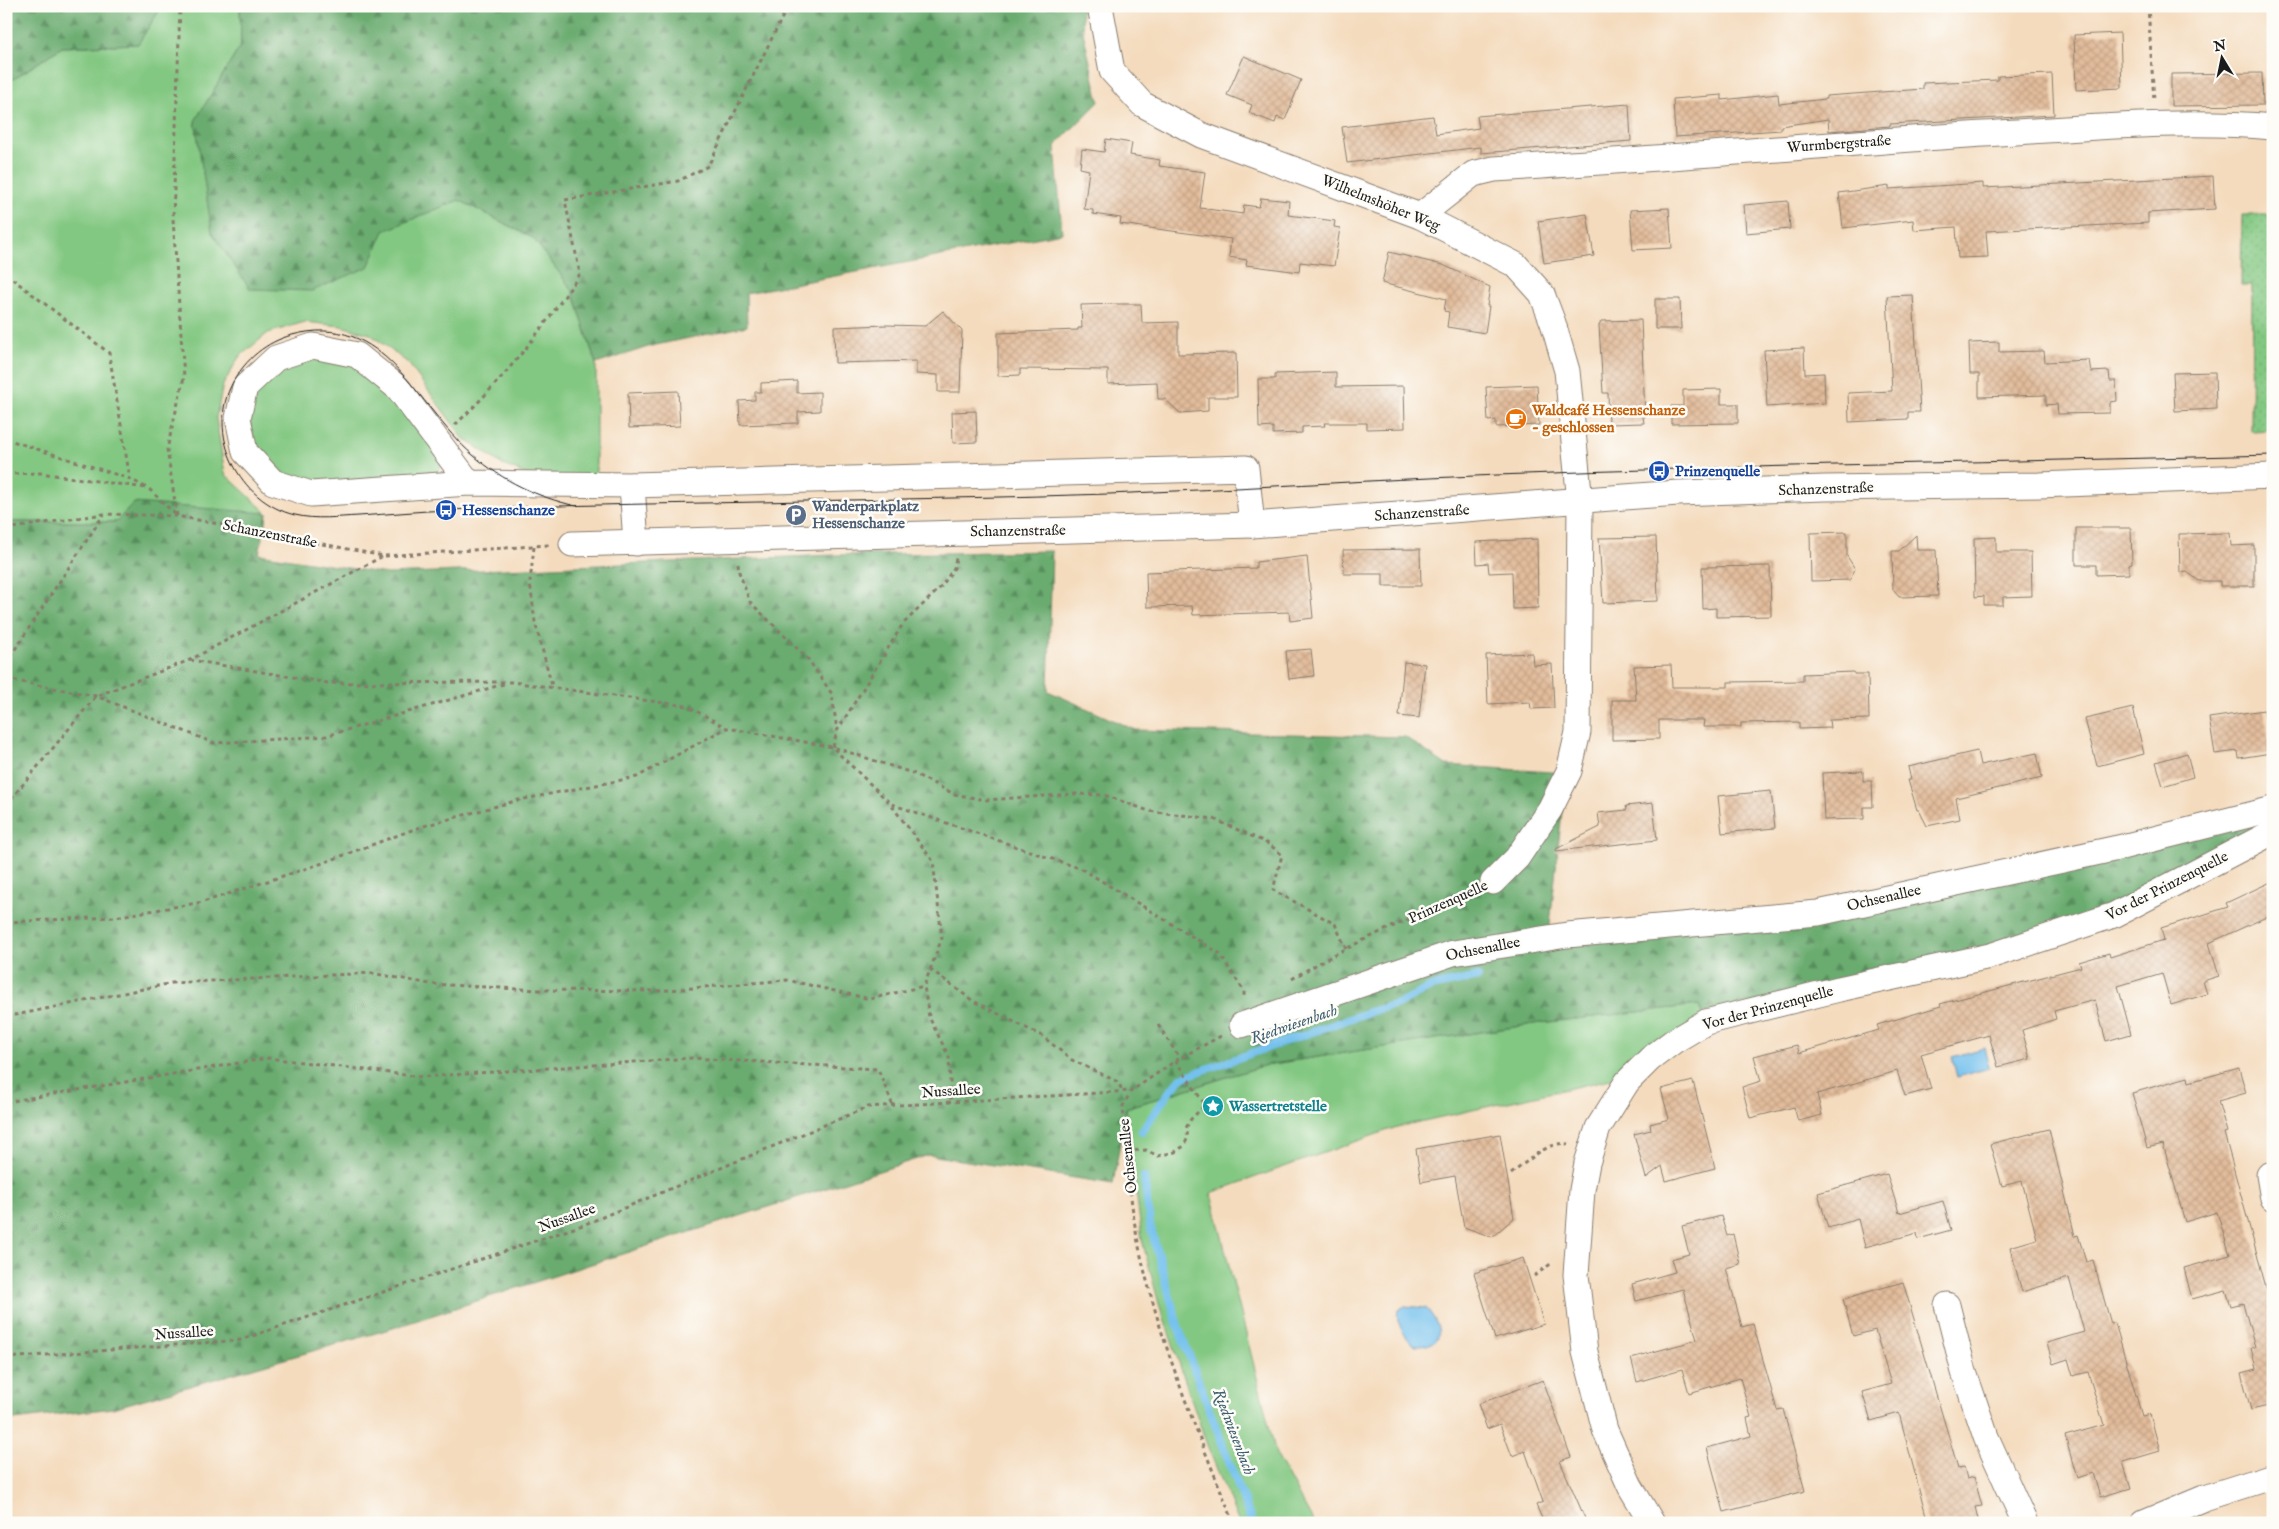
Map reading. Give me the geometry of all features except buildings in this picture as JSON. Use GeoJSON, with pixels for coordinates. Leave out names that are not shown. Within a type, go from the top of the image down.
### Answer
{"type":"FeatureCollection","features":[{"type":"Feature","properties":{"kind":"street","name":"Wilhelmshöher Weg"},"geometry":{"type":"LineString","coordinates":[[1100,6],[1112,71],[1142,104],[1201,134],[1420,216],[1516,264],[1542,294],[1553,323],[1567,371],[1580,502]]}},
{"type":"Feature","properties":{"kind":"street","name":"Wurmbergstraße"},"geometry":{"type":"LineString","coordinates":[[1420,216],[1473,174],[1494,169],[1901,139],[2156,124],[2247,124],[2273,127]]}},
{"type":"Feature","properties":{"kind":"street"},"geometry":{"type":"LineString","coordinates":[[469,483],[398,388],[357,355],[313,346],[276,358],[245,387],[238,418],[245,452],[273,482],[311,494],[469,483],[632,486],[1246,468],[1252,525]]}},
{"type":"Feature","properties":{"kind":"street","name":"Schanzenstraße"},"geometry":{"type":"LineString","coordinates":[[572,544],[1252,525],[1580,502],[1678,493],[1825,488],[2022,486],[2273,476]]}},
{"type":"Feature","properties":{"kind":"street"},"geometry":{"type":"LineString","coordinates":[[632,486],[636,543]]}},
{"type":"Feature","properties":{"kind":"street","name":"Prinzenquelle"},"geometry":{"type":"LineString","coordinates":[[1493,882],[1517,858],[1550,809],[1569,770],[1578,732],[1580,502]]}},
{"type":"Feature","properties":{"kind":"street","name":"Ochsenallee"},"geometry":{"type":"LineString","coordinates":[[1242,1025],[1452,953],[1568,935],[1818,913],[2118,848],[2273,809]]}},
{"type":"Feature","properties":{"kind":"street","name":"Vor der Prinzenquelle"},"geometry":{"type":"LineString","coordinates":[[1652,1523],[1630,1486],[1605,1430],[1586,1352],[1576,1274],[1582,1190],[1591,1149],[1598,1128],[1627,1082],[1650,1059],[1674,1041],[1706,1022],[1839,988],[1990,956],[2105,918],[2273,832]]}},
{"type":"Feature","properties":{"kind":"street"},"geometry":{"type":"LineString","coordinates":[[1947,1305],[1964,1372],[1986,1437],[2025,1523]]}},
{"type":"Feature","properties":{"kind":"street"},"geometry":{"type":"LineString","coordinates":[[2144,1523],[2204,1498],[2273,1476]]}},
{"type":"Feature","properties":{"kind":"path"},"geometry":{"type":"LineString","coordinates":[[177,516],[167,449],[184,377],[173,219],[180,6]]}},
{"type":"Feature","properties":{"kind":"path"},"geometry":{"type":"LineString","coordinates":[[438,441],[490,393],[541,331],[580,274],[565,200],[678,181],[708,166],[788,6]]}},
{"type":"Feature","properties":{"kind":"path"},"geometry":{"type":"LineString","coordinates":[[2148,6],[2156,124]]}},
{"type":"Feature","properties":{"kind":"path"},"geometry":{"type":"LineString","coordinates":[[6,274],[110,353],[130,479]]}},
{"type":"Feature","properties":{"kind":"path"},"geometry":{"type":"LineString","coordinates":[[6,439],[130,479],[149,488],[177,516]]}},
{"type":"Feature","properties":{"kind":"path"},"geometry":{"type":"LineString","coordinates":[[6,474],[40,473],[149,488]]}},
{"type":"Feature","properties":{"kind":"path"},"geometry":{"type":"LineString","coordinates":[[6,663],[104,514]]}},
{"type":"Feature","properties":{"kind":"path","name":"Schanzenstraße"},"geometry":{"type":"LineString","coordinates":[[6,529],[104,514],[177,516],[384,556],[534,546],[530,582],[534,622],[552,686]]}},
{"type":"Feature","properties":{"kind":"path"},"geometry":{"type":"LineString","coordinates":[[832,747],[837,731],[903,624],[941,587],[954,568],[960,532]]}},
{"type":"Feature","properties":{"kind":"path"},"geometry":{"type":"LineString","coordinates":[[736,538],[739,572],[750,602],[813,666],[832,694],[837,731]]}},
{"type":"Feature","properties":{"kind":"path"},"geometry":{"type":"LineString","coordinates":[[6,805],[96,696],[190,660],[384,556]]}},
{"type":"Feature","properties":{"kind":"path"},"geometry":{"type":"LineString","coordinates":[[190,660],[328,682],[512,682],[688,706],[727,728],[832,747],[915,774],[954,794],[977,799],[1074,794],[1104,795],[1149,812],[1214,819],[1269,844],[1282,855],[1273,890],[1335,924],[1346,949]]}},
{"type":"Feature","properties":{"kind":"path"},"geometry":{"type":"LineString","coordinates":[[6,679],[96,696],[214,744],[326,736],[512,682]]}},
{"type":"Feature","properties":{"kind":"path"},"geometry":{"type":"LineString","coordinates":[[6,922],[114,917],[203,902],[320,864],[420,827],[519,800],[637,777],[727,728]]}},
{"type":"Feature","properties":{"kind":"path"},"geometry":{"type":"LineString","coordinates":[[832,747],[891,804],[934,861],[942,938],[924,986],[930,1017],[949,1057],[951,1102]]}},
{"type":"Feature","properties":{"kind":"path"},"geometry":{"type":"LineString","coordinates":[[891,804],[1082,869],[1219,953],[1244,991],[1242,1025],[1180,1058],[1131,1091]]}},
{"type":"Feature","properties":{"kind":"path","name":"Prinzenquelle"},"geometry":{"type":"LineString","coordinates":[[1285,984],[1346,949],[1493,882]]}},
{"type":"Feature","properties":{"kind":"path"},"geometry":{"type":"LineString","coordinates":[[930,969],[973,1001],[1042,1036],[1072,1060],[1118,1082],[1123,1092]]}},
{"type":"Feature","properties":{"kind":"path"},"geometry":{"type":"LineString","coordinates":[[6,1013],[16,1014],[172,983],[372,973],[430,984],[537,990],[657,991],[787,980],[870,999],[924,986]]}},
{"type":"Feature","properties":{"kind":"path"},"geometry":{"type":"LineString","coordinates":[[1158,1025],[1180,1058]]}},
{"type":"Feature","properties":{"kind":"path"},"geometry":{"type":"LineString","coordinates":[[6,1102],[269,1058],[422,1077],[691,1058],[878,1069],[893,1106]]}},
{"type":"Feature","properties":{"kind":"path"},"geometry":{"type":"LineString","coordinates":[[1127,1151],[1146,1150],[1158,1156],[1175,1152],[1184,1146],[1188,1137],[1186,1128],[1191,1118],[1205,1105],[1176,1061]]}},
{"type":"Feature","properties":{"kind":"path","name":"Nussallee"},"geometry":{"type":"LineString","coordinates":[[6,1358],[240,1340],[583,1225],[868,1107],[1131,1091]]}},
{"type":"Feature","properties":{"kind":"path","name":"Ochsenallee"},"geometry":{"type":"LineString","coordinates":[[1131,1091],[1123,1106],[1138,1241],[1154,1305],[1200,1438],[1234,1523]]}},
{"type":"Feature","properties":{"kind":"path"},"geometry":{"type":"LineString","coordinates":[[1511,1174],[1548,1148],[1561,1142],[1591,1149]]}},
{"type":"Feature","properties":{"kind":"green space"},"geometry":{"type":"Polygon","coordinates":[[[6,6],[162,6],[138,44],[62,47],[6,84],[6,6]]]}},
{"type":"Feature","properties":{"kind":"green space","name":"Hessenschanze"},"geometry":{"type":"Polygon","coordinates":[[[162,6],[240,6],[241,45],[195,121],[368,267],[383,231],[459,200],[533,238],[573,291],[596,364],[596,476],[540,480],[503,465],[463,438],[408,363],[370,334],[341,326],[305,322],[268,333],[239,357],[223,385],[216,418],[225,474],[267,513],[266,523],[187,507],[116,522],[6,522],[6,84],[62,47],[138,44],[162,6]]]}},
{"type":"Feature","properties":{"kind":"green space"},"geometry":{"type":"Polygon","coordinates":[[[240,6],[1081,6],[1083,32],[1099,102],[1055,146],[1062,233],[746,293],[747,326],[651,346],[596,364],[573,291],[533,238],[459,200],[384,231],[368,267],[312,291],[250,289],[212,233],[195,121],[241,45],[240,6]]]}},
{"type":"Feature","properties":{"kind":"green space"},"geometry":{"type":"Polygon","coordinates":[[[2242,215],[2273,215],[2273,430],[2251,431],[2252,285],[2241,285],[2242,215]]]}},
{"type":"Feature","properties":{"kind":"green space"},"geometry":{"type":"Polygon","coordinates":[[[313,355],[352,362],[392,393],[443,462],[435,477],[306,485],[269,469],[256,450],[249,418],[256,389],[281,364],[313,355]]]}},
{"type":"Feature","properties":{"kind":"green space"},"geometry":{"type":"Polygon","coordinates":[[[134,503],[267,513],[259,554],[387,574],[834,555],[1052,551],[1048,691],[1135,730],[1405,737],[1446,765],[1566,773],[1549,934],[1817,920],[2273,815],[2273,824],[2110,907],[1990,949],[1702,1014],[1699,1005],[1540,1023],[1266,1065],[1126,1108],[1113,1184],[929,1155],[390,1329],[113,1408],[6,1421],[6,522],[116,522],[134,503]]]}},
{"type":"Feature","properties":{"kind":"green space"},"geometry":{"type":"Polygon","coordinates":[[[1699,1005],[1702,1014],[1624,1076],[1397,1127],[1211,1193],[1276,1454],[1314,1523],[1239,1523],[1207,1445],[1159,1304],[1142,1240],[1126,1108],[1266,1065],[1540,1023],[1699,1005]]]}},
{"type":"Feature","properties":{"kind":"water"},"geometry":{"type":"Polygon","coordinates":[[[1984,1048],[1989,1068],[1957,1077],[1952,1057],[1984,1048]]]}},
{"type":"Feature","properties":{"kind":"water"},"geometry":{"type":"Polygon","coordinates":[[[1405,1306],[1426,1308],[1432,1315],[1436,1322],[1438,1334],[1432,1343],[1414,1346],[1404,1334],[1397,1315],[1398,1310],[1405,1306]]]}},
{"type":"Feature","properties":{"kind":"waterway","name":"Riedwiesenbach"},"geometry":{"type":"LineString","coordinates":[[1142,1131],[1181,1078],[1369,1012],[1401,1003],[1431,987],[1478,977]]}},
{"type":"Feature","properties":{"kind":"waterway","name":"Riedwiesenbach"},"geometry":{"type":"LineString","coordinates":[[1144,1177],[1150,1225],[1178,1326],[1252,1523]]}},
{"type":"Feature","properties":{"kind":"tram line"},"geometry":{"type":"LineString","coordinates":[[576,506],[562,502],[548,498],[534,493],[508,480],[484,464],[452,435],[396,367],[375,349],[352,336],[324,331],[292,335],[274,342],[258,352],[244,366],[233,382],[225,402],[223,422],[226,443],[232,463],[243,481],[258,496],[275,508],[303,517],[319,518],[438,510],[527,507],[566,506],[604,505],[1109,494],[1448,477],[1594,472],[2273,455]]}},
{"type":"Feature","properties":{"kind":"place","name":"Waldcafé Hessenschanze - geschlossen"},"geometry":{"type":"Point","coordinates":[1516,419]}},
{"type":"Feature","properties":{"kind":"place","name":"Prinzenquelle"},"geometry":{"type":"Point","coordinates":[1659,471]}},
{"type":"Feature","properties":{"kind":"place","name":"Hessenschanze"},"geometry":{"type":"Point","coordinates":[446,510]}},
{"type":"Feature","properties":{"kind":"place","name":"Wanderparkplatz Hessenschanze"},"geometry":{"type":"Point","coordinates":[796,515]}},
{"type":"Feature","properties":{"kind":"place","name":"Wassertretstelle"},"geometry":{"type":"Point","coordinates":[1213,1106]}}]}
